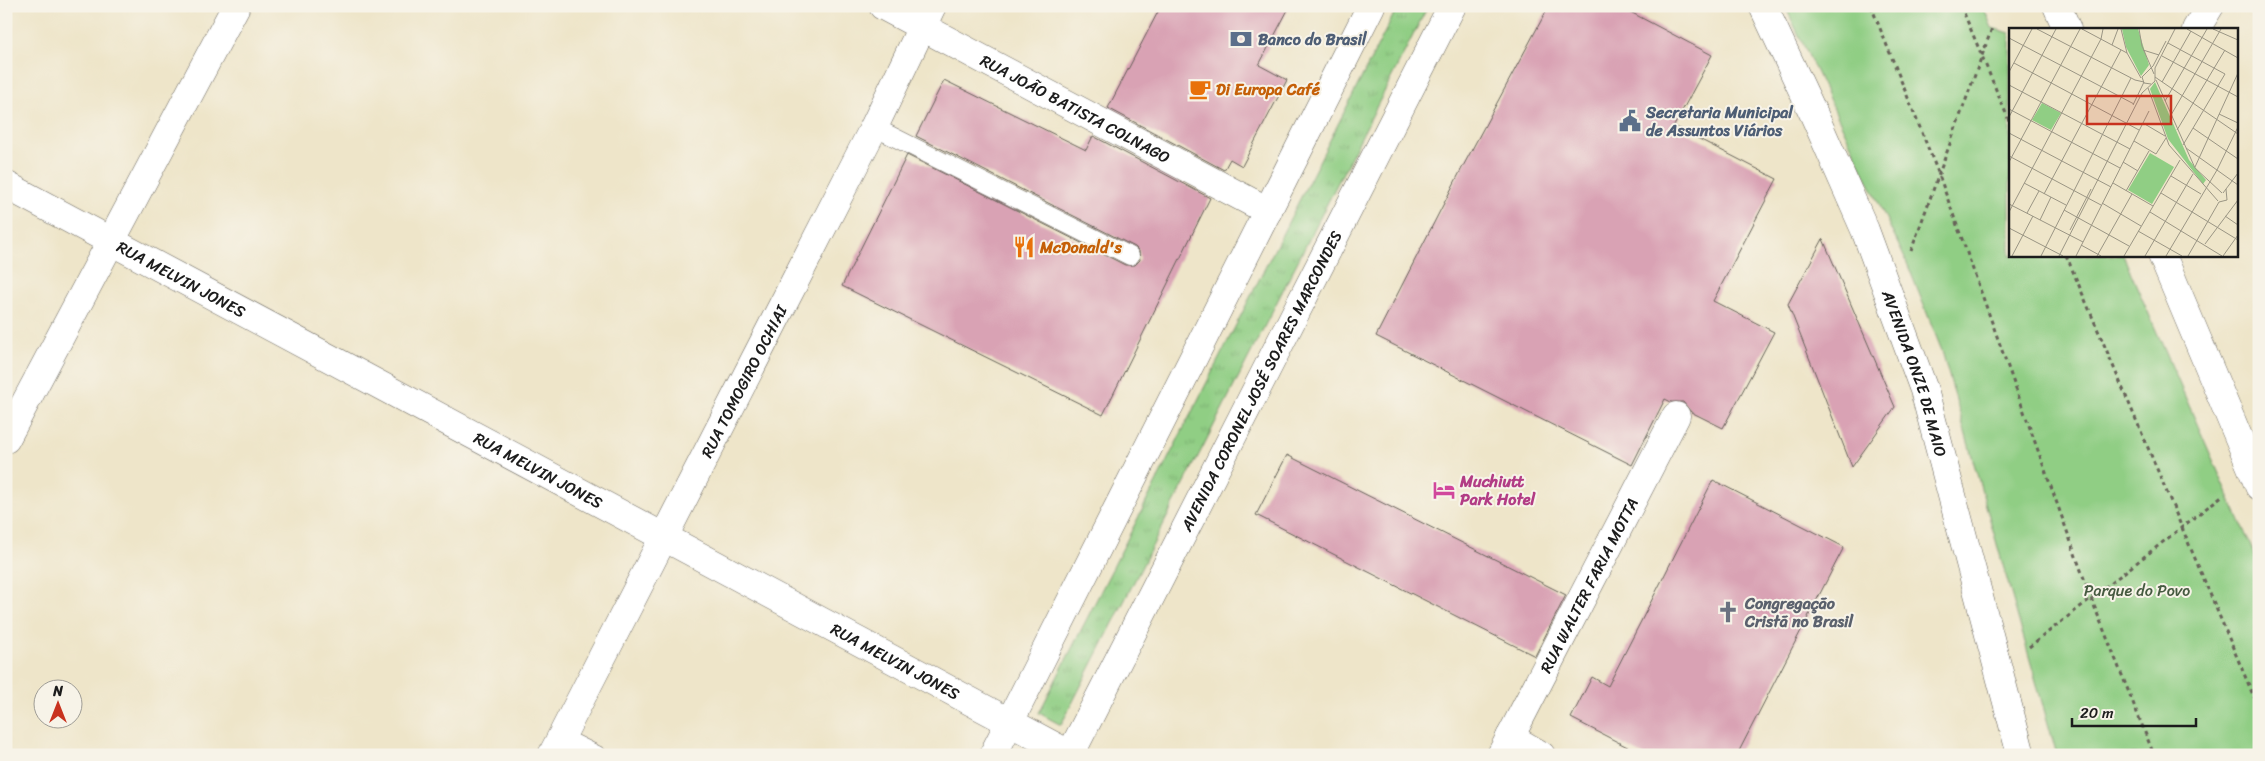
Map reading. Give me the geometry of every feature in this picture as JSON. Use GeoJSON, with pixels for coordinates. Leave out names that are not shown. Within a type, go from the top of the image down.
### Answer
{"type":"FeatureCollection","features":[{"type":"Feature","properties":{"kind":"street"},"geometry":{"type":"LineString","coordinates":[[6,439],[236,6]]}},
{"type":"Feature","properties":{"kind":"street","name":"RUA JOÃO BATISTA COLNAGO"},"geometry":{"type":"LineString","coordinates":[[883,6],[927,16],[1268,211]]}},
{"type":"Feature","properties":{"kind":"street"},"geometry":{"type":"LineString","coordinates":[[993,755],[1371,6]]}},
{"type":"Feature","properties":{"kind":"street","name":"AVENIDA CORONEL JOSÉ SOARES MARCONDES"},"geometry":{"type":"LineString","coordinates":[[1071,755],[1452,6]]}},
{"type":"Feature","properties":{"kind":"street","name":"AVENIDA ONZE DE MAIO"},"geometry":{"type":"LineString","coordinates":[[1764,6],[1865,230],[1924,390],[2021,755]]}},
{"type":"Feature","properties":{"kind":"street"},"geometry":{"type":"LineString","coordinates":[[2057,6],[2067,28]]}},
{"type":"Feature","properties":{"kind":"street"},"geometry":{"type":"LineString","coordinates":[[2197,28],[2210,6]]}},
{"type":"Feature","properties":{"kind":"street","name":"RUA TOMOGIRO OCHIAI"},"geometry":{"type":"LineString","coordinates":[[557,746],[662,536],[874,127],[927,16]]}},
{"type":"Feature","properties":{"kind":"street","name":"RUA MELVIN JONES"},"geometry":{"type":"LineString","coordinates":[[6,185],[1071,755]]}},
{"type":"Feature","properties":{"kind":"street"},"geometry":{"type":"LineString","coordinates":[[2162,256],[2259,486]]}},
{"type":"Feature","properties":{"kind":"street","name":"RUA WALTER FARIA MOTTA"},"geometry":{"type":"LineString","coordinates":[[1506,746],[1676,416]]}},
{"type":"Feature","properties":{"kind":"street"},"geometry":{"type":"LineString","coordinates":[[1506,746],[1541,755]]}},
{"type":"Feature","properties":{"kind":"lane"},"geometry":{"type":"LineString","coordinates":[[874,127],[1130,256]]}},
{"type":"Feature","properties":{"kind":"lane"},"geometry":{"type":"LineString","coordinates":[[557,746],[597,755]]}},
{"type":"Feature","properties":{"kind":"path"},"geometry":{"type":"LineString","coordinates":[[1871,6],[1939,175],[2092,598],[2154,755]]}},
{"type":"Feature","properties":{"kind":"path"},"geometry":{"type":"LineString","coordinates":[[1961,6],[2009,121]]}},
{"type":"Feature","properties":{"kind":"path"},"geometry":{"type":"LineString","coordinates":[[1910,254],[1992,28]]}},
{"type":"Feature","properties":{"kind":"path"},"geometry":{"type":"LineString","coordinates":[[2066,256],[2259,709]]}},
{"type":"Feature","properties":{"kind":"path"},"geometry":{"type":"LineString","coordinates":[[2028,648],[2227,491]]}},
{"type":"Feature","properties":{"kind":"green space"},"geometry":{"type":"Polygon","coordinates":[[[1398,6],[1428,6],[1061,725],[1039,713],[1398,6]]]}},
{"type":"Feature","properties":{"kind":"green space","name":"Parque do Povo"},"geometry":{"type":"Polygon","coordinates":[[[1785,6],[1983,6],[1992,28],[2009,33],[2009,256],[2123,256],[2259,565],[2259,755],[2057,755],[1942,351],[1907,263],[1785,6]]]}},
{"type":"Feature","properties":{"kind":"building","name":"Di Europa Café"},"geometry":{"type":"Polygon","coordinates":[[[1161,6],[1290,6],[1259,65],[1287,80],[1242,166],[1230,159],[1224,170],[1108,108],[1161,6]]]}},
{"type":"Feature","properties":{"kind":"building"},"geometry":{"type":"Polygon","coordinates":[[[1549,6],[1619,6],[1712,55],[1674,126],[1777,179],[1713,301],[1774,332],[1723,428],[1691,412],[1683,402],[1671,402],[1665,399],[1632,465],[1376,336],[1461,170],[1549,6]]]}},
{"type":"Feature","properties":{"kind":"building","name":"McDonald's"},"geometry":{"type":"Polygon","coordinates":[[[944,80],[1086,150],[1093,136],[1210,198],[1103,415],[842,286],[907,155],[1125,265],[1135,265],[1140,260],[1139,251],[1135,247],[916,136],[944,80]]]}},
{"type":"Feature","properties":{"kind":"building"},"geometry":{"type":"Polygon","coordinates":[[[1823,239],[1895,407],[1852,467],[1788,304],[1823,239]]]}},
{"type":"Feature","properties":{"kind":"building"},"geometry":{"type":"Polygon","coordinates":[[[1287,455],[1566,595],[1535,656],[1256,515],[1287,455]]]}},
{"type":"Feature","properties":{"kind":"building","name":"Congregação Cristã no Brasil"},"geometry":{"type":"Polygon","coordinates":[[[1713,480],[1844,547],[1737,755],[1643,755],[1571,718],[1592,677],[1608,686],[1713,480]]]}},
{"type":"Feature","properties":{"kind":"place","name":"Banco do Brasil"},"geometry":{"type":"Point","coordinates":[1241,39]}},
{"type":"Feature","properties":{"kind":"place","name":"Di Europa Café"},"geometry":{"type":"Point","coordinates":[1200,89]}},
{"type":"Feature","properties":{"kind":"place","name":"Secretaria Municipal de Assuntos Viários"},"geometry":{"type":"Point","coordinates":[1630,121]}},
{"type":"Feature","properties":{"kind":"place","name":"McDonald's"},"geometry":{"type":"Point","coordinates":[1024,247]}},
{"type":"Feature","properties":{"kind":"place","name":"Muchiutt Park Hotel"},"geometry":{"type":"Point","coordinates":[1444,490]}},
{"type":"Feature","properties":{"kind":"place","name":"Congregação Cristã no Brasil"},"geometry":{"type":"Point","coordinates":[1728,612]}}]}
